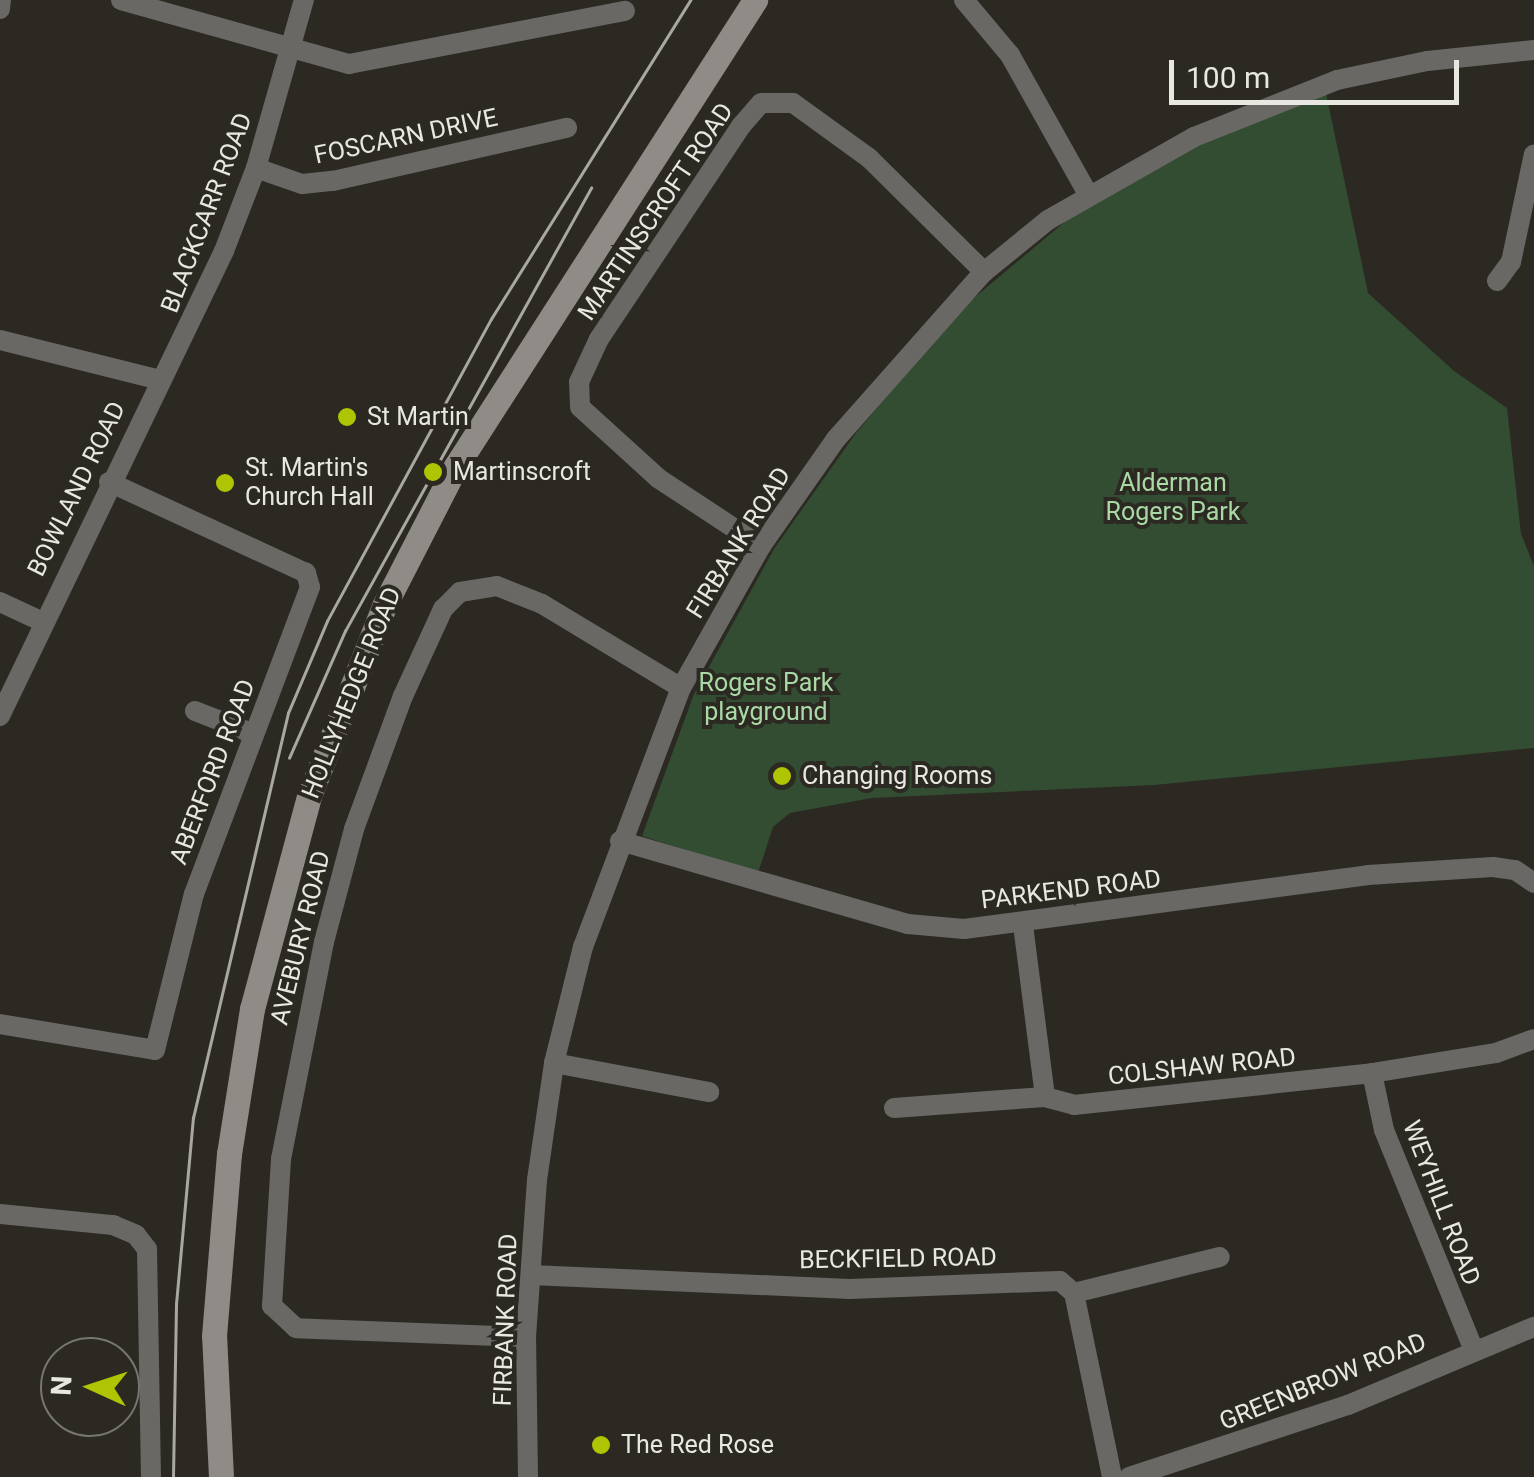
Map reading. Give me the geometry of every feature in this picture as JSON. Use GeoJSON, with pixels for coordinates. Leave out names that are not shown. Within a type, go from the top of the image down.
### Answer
{"type":"FeatureCollection","features":[{"type":"Feature","properties":{"kind":"street"},"geometry":{"type":"LineString","coordinates":[[0,10],[1,0]]}},
{"type":"Feature","properties":{"kind":"street"},"geometry":{"type":"LineString","coordinates":[[121,0],[349,64],[625,11]]}},
{"type":"Feature","properties":{"kind":"street","name":"BLACKCARR ROAD"},"geometry":{"type":"LineString","coordinates":[[157,379],[181,346],[256,168],[304,0]]}},
{"type":"Feature","properties":{"kind":"street","name":"HOLLYHEDGE ROAD"},"geometry":{"type":"LineString","coordinates":[[221,1477],[214,1336],[228,1154],[252,1009],[309,796],[385,604],[456,466],[755,0]]}},
{"type":"Feature","properties":{"kind":"street"},"geometry":{"type":"LineString","coordinates":[[964,0],[1010,55],[1089,196]]}},
{"type":"Feature","properties":{"kind":"street","name":"FIRBANK ROAD"},"geometry":{"type":"LineString","coordinates":[[528,1477],[526,1336],[531,1275],[554,1063],[583,946],[680,688],[761,546],[857,412],[984,272],[1089,196],[1194,137],[1338,80],[1427,61],[1534,50]]}},
{"type":"Feature","properties":{"kind":"street","name":"MARTINSCROFT ROAD"},"geometry":{"type":"LineString","coordinates":[[761,546],[658,478],[580,407],[579,382],[599,339],[741,126],[761,103],[793,103],[881,168],[984,272]]}},
{"type":"Feature","properties":{"kind":"street","name":"FOSCARN DRIVE"},"geometry":{"type":"LineString","coordinates":[[256,168],[302,184],[332,181],[567,128]]}},
{"type":"Feature","properties":{"kind":"street"},"geometry":{"type":"LineString","coordinates":[[1496,281],[1510,262],[1534,154]]}},
{"type":"Feature","properties":{"kind":"street"},"geometry":{"type":"LineString","coordinates":[[0,340],[157,379]]}},
{"type":"Feature","properties":{"kind":"street","name":"BOWLAND ROAD"},"geometry":{"type":"LineString","coordinates":[[0,716],[157,379]]}},
{"type":"Feature","properties":{"kind":"street","name":"ABERFORD ROAD"},"geometry":{"type":"LineString","coordinates":[[0,1024],[156,1050],[194,894],[310,578],[109,482]]}},
{"type":"Feature","properties":{"kind":"street","name":"AVEBURY ROAD"},"geometry":{"type":"LineString","coordinates":[[526,1336],[296,1328],[272,1306],[281,1158],[324,942],[354,829],[404,696],[443,609],[460,592],[497,586],[542,604],[680,688]]}},
{"type":"Feature","properties":{"kind":"street"},"geometry":{"type":"LineString","coordinates":[[0,602],[41,621]]}},
{"type":"Feature","properties":{"kind":"street"},"geometry":{"type":"LineString","coordinates":[[195,711],[254,734]]}},
{"type":"Feature","properties":{"kind":"street","name":"PARKEND ROAD"},"geometry":{"type":"LineString","coordinates":[[620,841],[908,924],[1023,925],[1368,876],[1493,867],[1515,870],[1534,883]]}},
{"type":"Feature","properties":{"kind":"street"},"geometry":{"type":"LineString","coordinates":[[1023,925],[1045,1096]]}},
{"type":"Feature","properties":{"kind":"street","name":"COLSHAW ROAD"},"geometry":{"type":"LineString","coordinates":[[894,1108],[1045,1096],[1074,1106],[1372,1073],[1496,1053],[1534,1040]]}},
{"type":"Feature","properties":{"kind":"street"},"geometry":{"type":"LineString","coordinates":[[554,1063],[709,1092]]}},
{"type":"Feature","properties":{"kind":"street","name":"WEYHILL ROAD"},"geometry":{"type":"LineString","coordinates":[[1372,1073],[1384,1130],[1473,1348]]}},
{"type":"Feature","properties":{"kind":"street"},"geometry":{"type":"LineString","coordinates":[[0,1214],[113,1225],[136,1235],[146,1249],[150,1477]]}},
{"type":"Feature","properties":{"kind":"street"},"geometry":{"type":"LineString","coordinates":[[1112,1477],[1074,1293],[1220,1258]]}},
{"type":"Feature","properties":{"kind":"street","name":"BECKFIELD ROAD"},"geometry":{"type":"LineString","coordinates":[[531,1275],[850,1289],[1060,1281],[1074,1293]]}},
{"type":"Feature","properties":{"kind":"street","name":"GREENBROW ROAD"},"geometry":{"type":"LineString","coordinates":[[1129,1477],[1348,1405],[1473,1348],[1534,1328]]}},
{"type":"Feature","properties":{"kind":"green space","name":"Alderman Rogers Park"},"geometry":{"type":"Polygon","coordinates":[[[1326,93],[1368,293],[1454,371],[1507,408],[1521,534],[1534,566],[1534,748],[1154,785],[872,798],[790,813],[773,827],[758,873],[642,836],[694,694],[774,549],[856,433],[962,308],[1086,204],[1228,127],[1326,93]]]}},
{"type":"Feature","properties":{"kind":"tram line"},"geometry":{"type":"LineString","coordinates":[[173,1477],[176,1304],[193,1118],[288,713],[327,621],[491,319],[690,0]]}},
{"type":"Feature","properties":{"kind":"tram line"},"geometry":{"type":"LineString","coordinates":[[289,758],[345,631],[591,188]]}},
{"type":"Feature","properties":{"kind":"place","name":"St Martin"},"geometry":{"type":"Point","coordinates":[347,417]}},
{"type":"Feature","properties":{"kind":"place","name":"Martinscroft"},"geometry":{"type":"Point","coordinates":[433,472]}},
{"type":"Feature","properties":{"kind":"place","name":"St. Martin's Church Hall"},"geometry":{"type":"Point","coordinates":[225,483]}},
{"type":"Feature","properties":{"kind":"place","name":"Changing Rooms"},"geometry":{"type":"Point","coordinates":[782,776]}},
{"type":"Feature","properties":{"kind":"place","name":"The Red Rose"},"geometry":{"type":"Point","coordinates":[601,1445]}},
{"type":"Feature","properties":{"kind":"park label","name":"Rogers Park playground"},"geometry":{"type":"Point","coordinates":[766,698]}}]}
